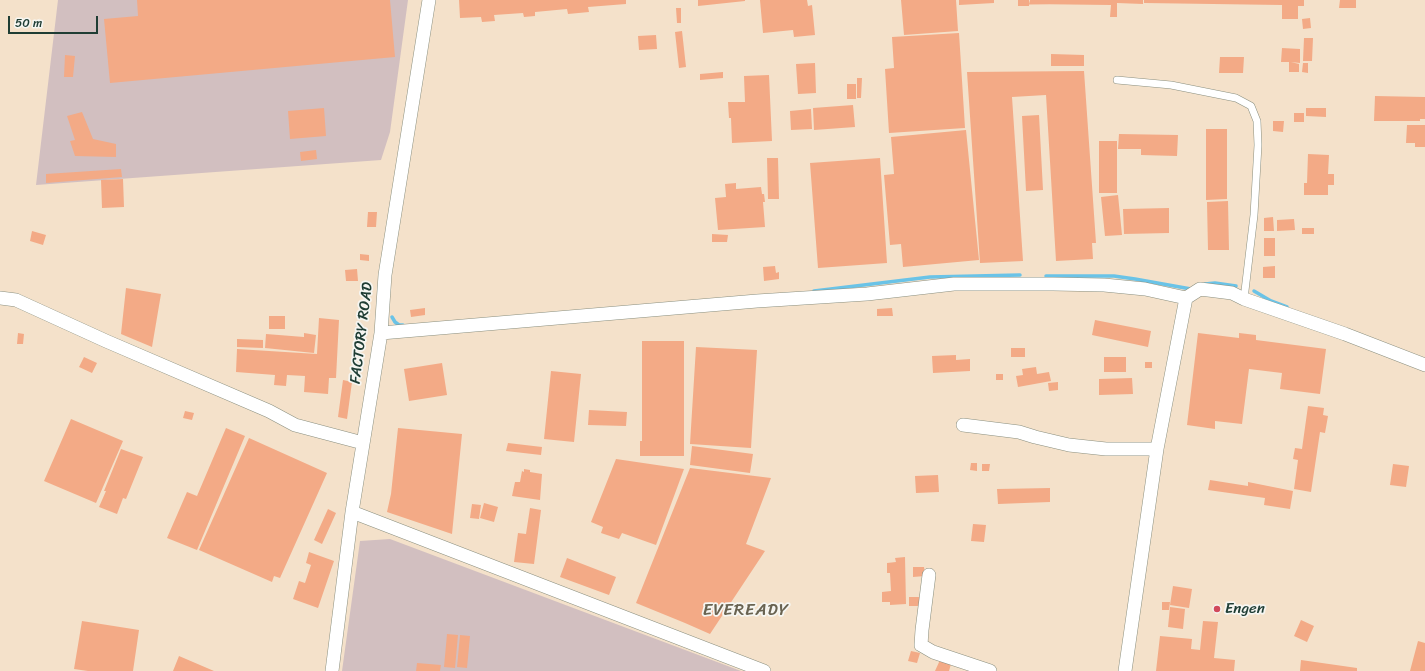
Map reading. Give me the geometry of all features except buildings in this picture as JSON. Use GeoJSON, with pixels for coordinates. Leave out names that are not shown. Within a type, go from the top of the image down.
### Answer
{"type":"FeatureCollection","features":[{"type":"Feature","properties":{"kind":"street","name":"FACTORY ROAD"},"geometry":{"type":"LineString","coordinates":[[332,671],[352,512],[381,333],[385,275],[429,0]]}},
{"type":"Feature","properties":{"kind":"street"},"geometry":{"type":"LineString","coordinates":[[381,333],[770,300],[867,294],[954,284],[1104,285],[1145,289],[1186,298],[1200,289],[1232,293],[1244,299],[1345,334],[1425,365]]}},
{"type":"Feature","properties":{"kind":"street"},"geometry":{"type":"LineString","coordinates":[[0,298],[16,300],[106,341],[269,411],[295,425],[363,443]]}},
{"type":"Feature","properties":{"kind":"street"},"geometry":{"type":"LineString","coordinates":[[1125,671],[1157,449],[1186,298]]}},
{"type":"Feature","properties":{"kind":"street"},"geometry":{"type":"LineString","coordinates":[[963,425],[1019,432],[1069,445],[1106,449],[1157,449]]}},
{"type":"Feature","properties":{"kind":"street"},"geometry":{"type":"LineString","coordinates":[[352,512],[764,671]]}},
{"type":"Feature","properties":{"kind":"street"},"geometry":{"type":"LineString","coordinates":[[929,574],[921,645],[933,652],[990,671]]}},
{"type":"Feature","properties":{"kind":"lane"},"geometry":{"type":"LineString","coordinates":[[1117,80],[1171,85],[1236,98],[1251,106],[1257,121],[1258,145],[1254,215],[1244,299]]}},
{"type":"Feature","properties":{"kind":"shaded area"},"geometry":{"type":"Polygon","coordinates":[[[58,0],[408,0],[390,132],[381,160],[36,185],[58,0]]]}},
{"type":"Feature","properties":{"kind":"shaded area"},"geometry":{"type":"Polygon","coordinates":[[[390,539],[741,671],[342,671],[360,541],[390,539]]]}},
{"type":"Feature","properties":{"kind":"waterway"},"geometry":{"type":"LineString","coordinates":[[814,291],[930,277],[1020,275]]}},
{"type":"Feature","properties":{"kind":"waterway"},"geometry":{"type":"LineString","coordinates":[[1046,276],[1114,276],[1191,289]]}},
{"type":"Feature","properties":{"kind":"waterway"},"geometry":{"type":"LineString","coordinates":[[1205,284],[1215,283],[1236,286]]}},
{"type":"Feature","properties":{"kind":"waterway"},"geometry":{"type":"LineString","coordinates":[[1254,291],[1271,301],[1287,307]]}},
{"type":"Feature","properties":{"kind":"waterway"},"geometry":{"type":"LineString","coordinates":[[392,317],[399,325],[403,325]]}},
{"type":"Feature","properties":{"kind":"place","name":"Engen"},"geometry":{"type":"Point","coordinates":[1217,609]}},
{"type":"Feature","properties":{"kind":"district","name":"EVEREADY"},"geometry":{"type":"Point","coordinates":[746,611]}}]}
